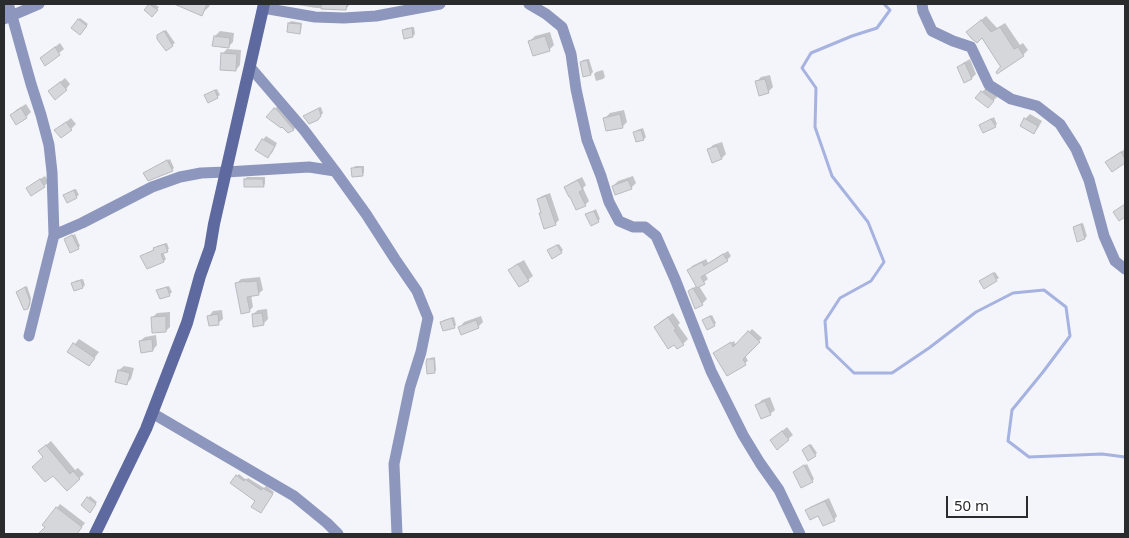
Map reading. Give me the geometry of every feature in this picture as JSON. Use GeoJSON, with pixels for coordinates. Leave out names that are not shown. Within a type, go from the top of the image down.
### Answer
{"type":"FeatureCollection","features":[{"type":"Feature","properties":{"kind":"main road"},"geometry":{"type":"LineString","coordinates":[[95,534],[146,429],[187,323],[210,248],[264,6]]}},
{"type":"Feature","properties":{"kind":"street"},"geometry":{"type":"LineString","coordinates":[[8,4],[8,17],[42,116],[49,145],[52,172],[54,235],[29,336]]}},
{"type":"Feature","properties":{"kind":"street"},"geometry":{"type":"LineString","coordinates":[[8,17],[40,4]]}},
{"type":"Feature","properties":{"kind":"street"},"geometry":{"type":"LineString","coordinates":[[264,6],[315,17],[344,18],[376,16],[440,4]]}},
{"type":"Feature","properties":{"kind":"street"},"geometry":{"type":"LineString","coordinates":[[528,4],[546,14],[562,27],[571,54],[587,140],[609,202],[618,221],[633,227],[644,227],[656,236],[711,371],[743,435],[779,490],[800,534]]}},
{"type":"Feature","properties":{"kind":"street"},"geometry":{"type":"LineString","coordinates":[[922,4],[932,31],[971,47],[989,85],[1011,99],[1037,106],[1060,124],[1076,150],[1089,180],[1104,236],[1115,260],[1125,269]]}},
{"type":"Feature","properties":{"kind":"street"},"geometry":{"type":"LineString","coordinates":[[250,67],[304,130],[366,214],[417,291],[428,318],[421,352],[410,387],[394,464],[397,534]]}},
{"type":"Feature","properties":{"kind":"street"},"geometry":{"type":"LineString","coordinates":[[54,235],[159,184],[180,177],[201,173],[309,167],[335,171]]}},
{"type":"Feature","properties":{"kind":"street"},"geometry":{"type":"LineString","coordinates":[[152,413],[294,496],[338,534]]}},
{"type":"Feature","properties":{"kind":"building"},"geometry":{"type":"Polygon","coordinates":[[[149,4],[158,10],[152,17],[144,10],[149,4]]]}},
{"type":"Feature","properties":{"kind":"building"},"geometry":{"type":"Polygon","coordinates":[[[174,4],[207,4],[202,16],[174,4]]]}},
{"type":"Feature","properties":{"kind":"building"},"geometry":{"type":"Polygon","coordinates":[[[321,4],[347,4],[346,10],[344,10],[321,9],[321,4]]]}},
{"type":"Feature","properties":{"kind":"building"},"geometry":{"type":"Polygon","coordinates":[[[78,19],[87,26],[80,35],[71,28],[78,19]]]}},
{"type":"Feature","properties":{"kind":"building"},"geometry":{"type":"Polygon","coordinates":[[[981,20],[991,32],[1000,27],[1014,49],[1018,47],[1024,56],[997,74],[996,72],[1001,66],[982,38],[977,43],[966,32],[981,20]]]}},
{"type":"Feature","properties":{"kind":"building"},"geometry":{"type":"Polygon","coordinates":[[[288,23],[301,24],[300,34],[287,32],[288,23]]]}},
{"type":"Feature","properties":{"kind":"building"},"geometry":{"type":"Polygon","coordinates":[[[412,28],[413,37],[404,39],[402,30],[412,28]]]}},
{"type":"Feature","properties":{"kind":"building"},"geometry":{"type":"Polygon","coordinates":[[[164,31],[173,46],[166,51],[157,39],[157,35],[164,31]]]}},
{"type":"Feature","properties":{"kind":"building"},"geometry":{"type":"Polygon","coordinates":[[[214,36],[230,38],[229,48],[212,46],[214,36]]]}},
{"type":"Feature","properties":{"kind":"building"},"geometry":{"type":"Polygon","coordinates":[[[545,36],[550,51],[533,56],[528,41],[545,36]]]}},
{"type":"Feature","properties":{"kind":"building"},"geometry":{"type":"Polygon","coordinates":[[[55,47],[60,55],[45,66],[40,58],[55,47]]]}},
{"type":"Feature","properties":{"kind":"building"},"geometry":{"type":"Polygon","coordinates":[[[221,53],[237,54],[236,71],[220,70],[221,53]]]}},
{"type":"Feature","properties":{"kind":"building"},"geometry":{"type":"Polygon","coordinates":[[[587,60],[591,75],[583,77],[580,62],[587,60]]]}},
{"type":"Feature","properties":{"kind":"building"},"geometry":{"type":"Polygon","coordinates":[[[965,63],[972,79],[964,83],[957,67],[965,63]]]}},
{"type":"Feature","properties":{"kind":"building"},"geometry":{"type":"Polygon","coordinates":[[[765,79],[769,93],[759,96],[755,81],[765,79]]]}},
{"type":"Feature","properties":{"kind":"building"},"geometry":{"type":"Polygon","coordinates":[[[60,82],[67,90],[55,100],[48,91],[60,82]]]}},
{"type":"Feature","properties":{"kind":"building"},"geometry":{"type":"Polygon","coordinates":[[[215,90],[218,98],[208,103],[204,95],[215,90]]]}},
{"type":"Feature","properties":{"kind":"building"},"geometry":{"type":"Polygon","coordinates":[[[981,91],[994,101],[988,108],[975,98],[981,91]]]}},
{"type":"Feature","properties":{"kind":"building"},"geometry":{"type":"Polygon","coordinates":[[[21,108],[27,118],[16,125],[10,115],[21,108]]]}},
{"type":"Feature","properties":{"kind":"building"},"geometry":{"type":"Polygon","coordinates":[[[274,108],[294,130],[288,133],[266,117],[274,108]]]}},
{"type":"Feature","properties":{"kind":"building"},"geometry":{"type":"Polygon","coordinates":[[[319,108],[321,116],[318,120],[309,124],[303,116],[319,108]]]}},
{"type":"Feature","properties":{"kind":"building"},"geometry":{"type":"Polygon","coordinates":[[[620,114],[623,128],[606,131],[603,118],[620,114]]]}},
{"type":"Feature","properties":{"kind":"building"},"geometry":{"type":"Polygon","coordinates":[[[1024,118],[1038,126],[1034,134],[1020,126],[1024,118]]]}},
{"type":"Feature","properties":{"kind":"building"},"geometry":{"type":"Polygon","coordinates":[[[991,119],[996,127],[983,133],[979,125],[991,119]]]}},
{"type":"Feature","properties":{"kind":"building"},"geometry":{"type":"Polygon","coordinates":[[[66,122],[72,130],[61,138],[54,130],[66,122]]]}},
{"type":"Feature","properties":{"kind":"building"},"geometry":{"type":"Polygon","coordinates":[[[641,130],[644,140],[636,142],[633,132],[641,130]]]}},
{"type":"Feature","properties":{"kind":"building"},"geometry":{"type":"Polygon","coordinates":[[[262,139],[275,146],[268,158],[255,150],[262,139]]]}},
{"type":"Feature","properties":{"kind":"building"},"geometry":{"type":"Polygon","coordinates":[[[717,146],[722,159],[712,163],[707,149],[717,146]]]}},
{"type":"Feature","properties":{"kind":"building"},"geometry":{"type":"Polygon","coordinates":[[[1121,152],[1125,163],[1112,172],[1105,162],[1121,152]]]}},
{"type":"Feature","properties":{"kind":"building"},"geometry":{"type":"Polygon","coordinates":[[[167,160],[173,171],[148,181],[143,173],[167,160]]]}},
{"type":"Feature","properties":{"kind":"building"},"geometry":{"type":"Polygon","coordinates":[[[362,167],[363,176],[352,177],[351,168],[362,167]]]}},
{"type":"Feature","properties":{"kind":"building"},"geometry":{"type":"Polygon","coordinates":[[[40,179],[45,187],[31,196],[26,188],[40,179]]]}},
{"type":"Feature","properties":{"kind":"building"},"geometry":{"type":"Polygon","coordinates":[[[244,179],[263,179],[264,187],[244,187],[244,179]]]}},
{"type":"Feature","properties":{"kind":"building"},"geometry":{"type":"Polygon","coordinates":[[[578,180],[583,190],[579,192],[586,206],[576,210],[564,187],[578,180]]]}},
{"type":"Feature","properties":{"kind":"building"},"geometry":{"type":"Polygon","coordinates":[[[628,180],[632,189],[615,195],[612,186],[628,180]]]}},
{"type":"Feature","properties":{"kind":"building"},"geometry":{"type":"Polygon","coordinates":[[[74,190],[77,198],[67,203],[63,195],[74,190]]]}},
{"type":"Feature","properties":{"kind":"building"},"geometry":{"type":"Polygon","coordinates":[[[546,196],[556,225],[544,229],[537,199],[546,196]]]}},
{"type":"Feature","properties":{"kind":"building"},"geometry":{"type":"Polygon","coordinates":[[[1125,204],[1125,217],[1119,221],[1113,212],[1125,204]]]}},
{"type":"Feature","properties":{"kind":"building"},"geometry":{"type":"Polygon","coordinates":[[[594,211],[599,222],[591,226],[585,214],[594,211]]]}},
{"type":"Feature","properties":{"kind":"building"},"geometry":{"type":"Polygon","coordinates":[[[1081,224],[1085,239],[1077,242],[1073,227],[1081,224]]]}},
{"type":"Feature","properties":{"kind":"building"},"geometry":{"type":"Polygon","coordinates":[[[72,235],[79,249],[70,253],[64,239],[72,235]]]}},
{"type":"Feature","properties":{"kind":"building"},"geometry":{"type":"Polygon","coordinates":[[[165,244],[168,252],[161,254],[164,262],[147,269],[140,256],[154,250],[153,248],[165,244]]]}},
{"type":"Feature","properties":{"kind":"building"},"geometry":{"type":"Polygon","coordinates":[[[557,245],[562,253],[552,259],[547,250],[557,245]]]}},
{"type":"Feature","properties":{"kind":"building"},"geometry":{"type":"Polygon","coordinates":[[[723,254],[728,261],[701,277],[705,284],[697,288],[687,270],[702,262],[704,266],[723,254]]]}},
{"type":"Feature","properties":{"kind":"building"},"geometry":{"type":"Polygon","coordinates":[[[518,264],[529,281],[519,287],[508,270],[518,264]]]}},
{"type":"Feature","properties":{"kind":"building"},"geometry":{"type":"Polygon","coordinates":[[[993,273],[997,281],[984,289],[979,281],[993,273]]]}},
{"type":"Feature","properties":{"kind":"building"},"geometry":{"type":"Polygon","coordinates":[[[81,280],[83,288],[74,291],[71,283],[81,280]]]}},
{"type":"Feature","properties":{"kind":"building"},"geometry":{"type":"Polygon","coordinates":[[[257,281],[259,295],[247,297],[250,312],[241,314],[235,283],[257,281]]]}},
{"type":"Feature","properties":{"kind":"building"},"geometry":{"type":"Polygon","coordinates":[[[25,287],[30,301],[28,309],[24,310],[16,292],[25,287]]]}},
{"type":"Feature","properties":{"kind":"building"},"geometry":{"type":"Polygon","coordinates":[[[167,287],[170,296],[160,299],[156,290],[167,287]]]}},
{"type":"Feature","properties":{"kind":"building"},"geometry":{"type":"Polygon","coordinates":[[[693,288],[703,305],[695,309],[688,291],[693,288]]]}},
{"type":"Feature","properties":{"kind":"building"},"geometry":{"type":"Polygon","coordinates":[[[262,313],[264,325],[253,327],[252,314],[262,313]]]}},
{"type":"Feature","properties":{"kind":"building"},"geometry":{"type":"Polygon","coordinates":[[[218,314],[219,325],[209,326],[207,316],[218,314]]]}},
{"type":"Feature","properties":{"kind":"building"},"geometry":{"type":"Polygon","coordinates":[[[166,316],[166,332],[152,333],[151,317],[166,316]]]}},
{"type":"Feature","properties":{"kind":"building"},"geometry":{"type":"Polygon","coordinates":[[[710,316],[715,326],[707,330],[702,320],[710,316]]]}},
{"type":"Feature","properties":{"kind":"building"},"geometry":{"type":"Polygon","coordinates":[[[668,317],[684,345],[677,349],[674,345],[668,349],[654,327],[668,317]]]}},
{"type":"Feature","properties":{"kind":"building"},"geometry":{"type":"Polygon","coordinates":[[[452,318],[455,328],[443,331],[440,322],[452,318]]]}},
{"type":"Feature","properties":{"kind":"building"},"geometry":{"type":"Polygon","coordinates":[[[476,320],[479,328],[461,335],[458,327],[476,320]]]}},
{"type":"Feature","properties":{"kind":"building"},"geometry":{"type":"Polygon","coordinates":[[[748,331],[760,342],[743,359],[746,365],[727,376],[713,353],[731,342],[733,347],[748,331]]]}},
{"type":"Feature","properties":{"kind":"building"},"geometry":{"type":"Polygon","coordinates":[[[152,339],[153,351],[141,353],[139,341],[152,339]]]}},
{"type":"Feature","properties":{"kind":"building"},"geometry":{"type":"Polygon","coordinates":[[[73,343],[95,358],[89,366],[67,352],[73,343]]]}},
{"type":"Feature","properties":{"kind":"building"},"geometry":{"type":"Polygon","coordinates":[[[427,359],[434,359],[435,373],[427,374],[427,359]]]}},
{"type":"Feature","properties":{"kind":"building"},"geometry":{"type":"Polygon","coordinates":[[[118,370],[130,373],[127,385],[115,382],[118,370]]]}},
{"type":"Feature","properties":{"kind":"building"},"geometry":{"type":"Polygon","coordinates":[[[765,401],[771,415],[761,419],[755,405],[765,401]]]}},
{"type":"Feature","properties":{"kind":"building"},"geometry":{"type":"Polygon","coordinates":[[[782,431],[789,440],[777,450],[770,440],[782,431]]]}},
{"type":"Feature","properties":{"kind":"building"},"geometry":{"type":"Polygon","coordinates":[[[46,445],[70,474],[73,471],[80,479],[67,491],[53,476],[45,482],[32,467],[43,457],[38,451],[46,445]]]}},
{"type":"Feature","properties":{"kind":"building"},"geometry":{"type":"Polygon","coordinates":[[[809,445],[816,456],[808,461],[802,450],[809,445]]]}},
{"type":"Feature","properties":{"kind":"building"},"geometry":{"type":"Polygon","coordinates":[[[804,465],[813,482],[801,488],[793,472],[804,465]]]}},
{"type":"Feature","properties":{"kind":"building"},"geometry":{"type":"Polygon","coordinates":[[[236,475],[261,490],[263,488],[273,494],[261,513],[251,507],[255,501],[230,483],[236,475]]]}},
{"type":"Feature","properties":{"kind":"building"},"geometry":{"type":"Polygon","coordinates":[[[87,497],[96,504],[90,513],[81,505],[87,497]]]}},
{"type":"Feature","properties":{"kind":"building"},"geometry":{"type":"Polygon","coordinates":[[[825,501],[835,521],[823,526],[818,516],[810,520],[805,510],[825,501]]]}},
{"type":"Feature","properties":{"kind":"building"},"geometry":{"type":"Polygon","coordinates":[[[56,507],[82,527],[77,534],[38,534],[45,527],[42,525],[56,507]]]}},
{"type":"Feature","properties":{"kind":"waterway"},"geometry":{"type":"LineString","coordinates":[[884,4],[890,10],[877,28],[811,53],[802,68],[816,88],[815,127],[832,176],[868,222],[884,262],[871,281],[840,298],[825,321],[827,347],[854,373],[892,373],[929,348],[976,312],[1013,293],[1044,290],[1066,307],[1070,336],[1012,410],[1008,441],[1029,457],[1102,454],[1125,457]]}}]}
